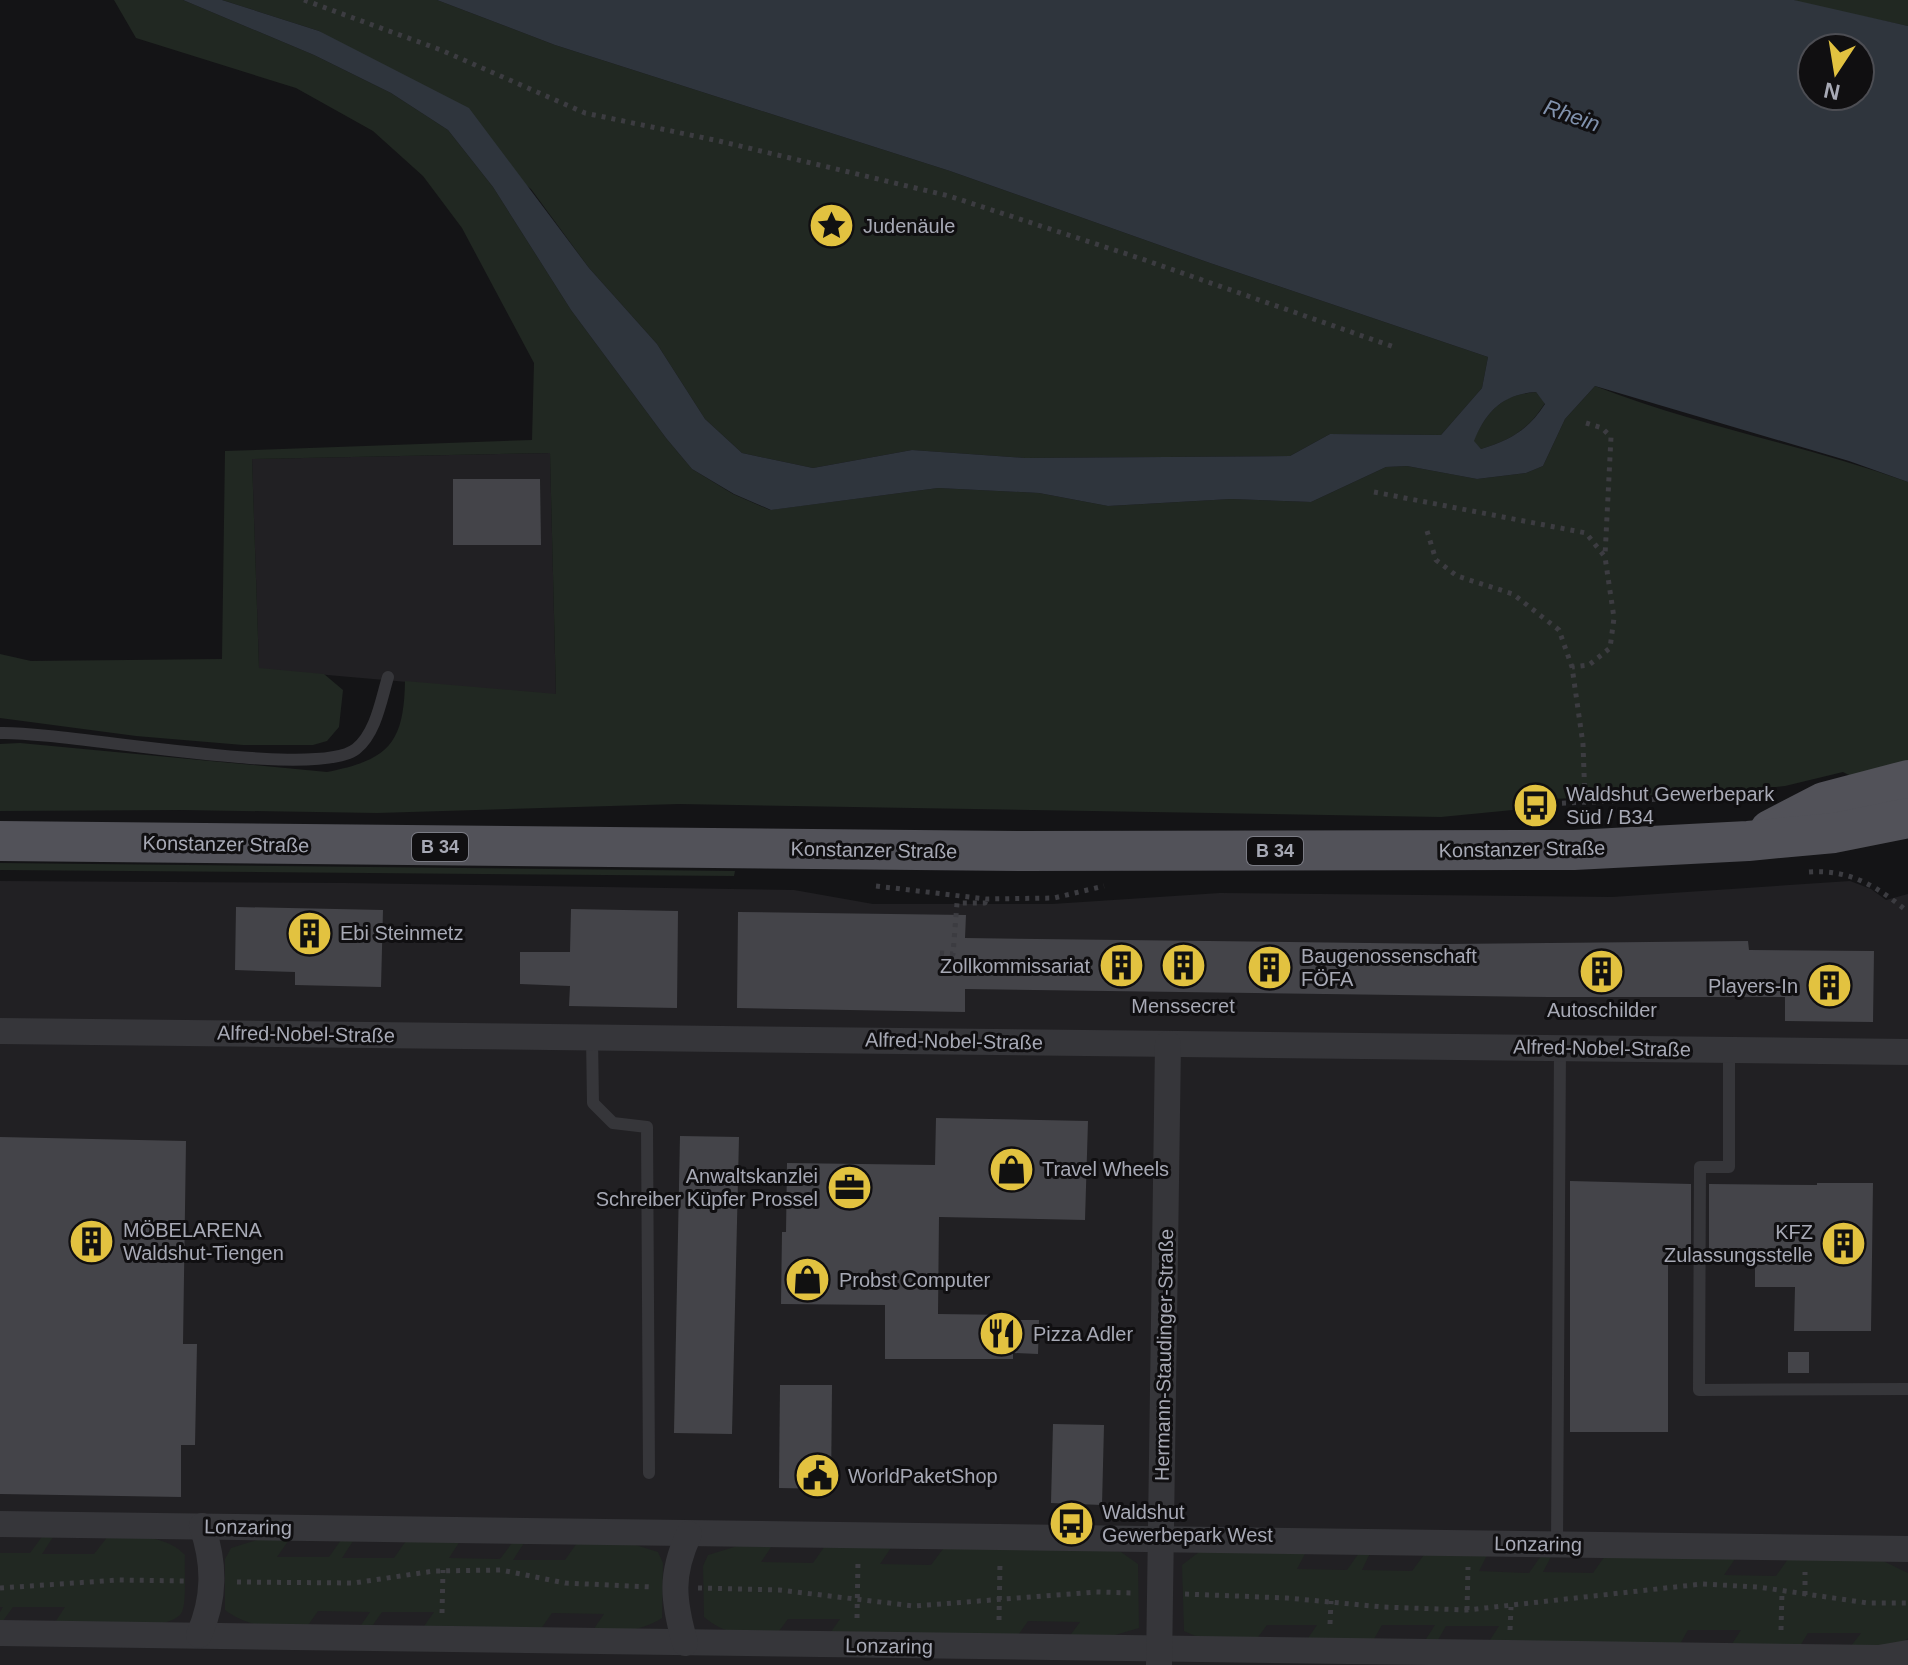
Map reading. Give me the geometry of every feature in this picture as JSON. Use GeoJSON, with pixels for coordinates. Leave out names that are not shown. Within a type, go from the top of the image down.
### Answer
{"type":"FeatureCollection","features":[{"type":"Feature","properties":{"kind":"main road","name":"Konstanzer Straße"},"geometry":{"type":"LineString","coordinates":[[1748,841],[1824,802],[1908,780]]}},
{"type":"Feature","properties":{"kind":"main road","name":"Konstanzer Straße"},"geometry":{"type":"LineString","coordinates":[[0,841],[1005,851],[1574,850],[1834,833],[1908,818]]}},
{"type":"Feature","properties":{"kind":"street","name":"Alfred-Nobel-Straße"},"geometry":{"type":"LineString","coordinates":[[0,1031],[1908,1052]]}},
{"type":"Feature","properties":{"kind":"street","name":"Hermann-Staudinger-Straße"},"geometry":{"type":"LineString","coordinates":[[1159,1658],[1168,1044]]}},
{"type":"Feature","properties":{"kind":"street","name":"Lonzaring"},"geometry":{"type":"LineString","coordinates":[[0,1524],[1908,1549]]}},
{"type":"Feature","properties":{"kind":"street"},"geometry":{"type":"LineString","coordinates":[[199,1635],[209,1612],[213,1582],[210,1550],[202,1526]]}},
{"type":"Feature","properties":{"kind":"street"},"geometry":{"type":"LineString","coordinates":[[685,1643],[677,1615],[675,1587],[678,1558],[689,1534]]}},
{"type":"Feature","properties":{"kind":"street","name":"Lonzaring"},"geometry":{"type":"LineString","coordinates":[[0,1633],[999,1647],[1159,1658],[1879,1658],[1908,1653]]}},
{"type":"Feature","properties":{"kind":"lane"},"geometry":{"type":"LineString","coordinates":[[0,733],[238,756],[324,761],[355,750],[371,729],[388,677]]}},
{"type":"Feature","properties":{"kind":"lane"},"geometry":{"type":"LineString","coordinates":[[592,1037],[593,1103],[613,1123],[647,1127],[649,1473]]}},
{"type":"Feature","properties":{"kind":"lane"},"geometry":{"type":"LineString","coordinates":[[1557,1544],[1560,1047]]}},
{"type":"Feature","properties":{"kind":"lane"},"geometry":{"type":"LineString","coordinates":[[1729,1050],[1729,1167],[1700,1167],[1699,1390],[1908,1389]]}},
{"type":"Feature","properties":{"kind":"path"},"geometry":{"type":"LineString","coordinates":[[304,0],[441,50],[585,113],[719,141],[949,196],[1394,347]]}},
{"type":"Feature","properties":{"kind":"path"},"geometry":{"type":"LineString","coordinates":[[1572,667],[1589,665],[1610,648],[1614,618],[1605,557],[1611,437],[1602,428],[1586,423]]}},
{"type":"Feature","properties":{"kind":"path"},"geometry":{"type":"LineString","coordinates":[[1374,492],[1586,533],[1605,557]]}},
{"type":"Feature","properties":{"kind":"path"},"geometry":{"type":"LineString","coordinates":[[1427,531],[1436,560],[1457,576],[1513,594],[1559,630],[1572,667],[1583,744],[1585,801]]}},
{"type":"Feature","properties":{"kind":"path"},"geometry":{"type":"LineString","coordinates":[[1542,804],[1768,794]]}},
{"type":"Feature","properties":{"kind":"path"},"geometry":{"type":"LineString","coordinates":[[940,953],[953,954],[957,903],[985,903],[986,899]]}},
{"type":"Feature","properties":{"kind":"path"},"geometry":{"type":"LineString","coordinates":[[857,1645],[861,1535]]}},
{"type":"Feature","properties":{"kind":"path"},"geometry":{"type":"LineString","coordinates":[[999,1647],[1000,1537]]}},
{"type":"Feature","properties":{"kind":"path"},"geometry":{"type":"LineString","coordinates":[[1467,1610],[1468,1543]]}},
{"type":"Feature","properties":{"kind":"path"},"geometry":{"type":"LineString","coordinates":[[442,1640],[443,1570]]}},
{"type":"Feature","properties":{"kind":"path"},"geometry":{"type":"LineString","coordinates":[[0,1588],[119,1580],[354,1583],[443,1570],[501,1570],[596,1586],[779,1590],[914,1606],[1096,1592],[1287,1598],[1383,1607],[1467,1610],[1702,1584],[1758,1587],[1836,1600],[1908,1603]]}},
{"type":"Feature","properties":{"kind":"path"},"geometry":{"type":"LineString","coordinates":[[1780,1657],[1782,1591]]}},
{"type":"Feature","properties":{"kind":"shaded area"},"geometry":{"type":"Polygon","coordinates":[[[114,0],[183,0],[314,55],[391,93],[448,130],[493,187],[571,310],[692,469],[733,494],[770,510],[938,488],[1039,493],[1108,506],[1231,499],[1311,502],[1386,467],[1407,466],[1477,479],[1526,473],[1543,466],[1565,419],[1595,386],[1672,413],[1908,482],[1908,768],[1851,776],[1843,772],[1785,786],[1736,792],[1524,800],[1523,809],[1441,817],[679,804],[377,813],[0,811],[0,744],[20,743],[327,772],[365,762],[388,746],[401,720],[405,681],[556,694],[550,453],[252,459],[259,668],[324,674],[343,690],[339,727],[327,741],[313,745],[243,745],[136,736],[0,718],[0,654],[31,661],[222,659],[225,451],[532,440],[534,363],[462,228],[423,176],[373,131],[296,88],[136,38],[114,0]]]}},
{"type":"Feature","properties":{"kind":"shaded area","name":"Judenäule"},"geometry":{"type":"Polygon","coordinates":[[[222,0],[437,0],[555,45],[950,171],[1488,357],[1482,388],[1441,435],[1330,434],[1290,456],[1025,458],[912,450],[813,468],[742,453],[705,419],[657,344],[589,268],[531,189],[319,31],[222,0]]]}},
{"type":"Feature","properties":{"kind":"shaded area"},"geometry":{"type":"Polygon","coordinates":[[[1794,0],[1908,0],[1908,26],[1800,3],[1794,0]]]}},
{"type":"Feature","properties":{"kind":"shaded area"},"geometry":{"type":"Polygon","coordinates":[[[1536,392],[1545,403],[1518,433],[1481,449],[1473,441],[1497,406],[1514,397],[1536,392]]]}},
{"type":"Feature","properties":{"kind":"shaded area"},"geometry":{"type":"Polygon","coordinates":[[[550,453],[556,695],[259,669],[252,459],[550,453]]]}},
{"type":"Feature","properties":{"kind":"shaded area"},"geometry":{"type":"Polygon","coordinates":[[[0,863],[735,871],[734,876],[0,870],[0,863]]]}},
{"type":"Feature","properties":{"kind":"shaded area"},"geometry":{"type":"Polygon","coordinates":[[[0,881],[794,890],[873,904],[1052,904],[1220,893],[1612,897],[1850,881],[1871,889],[1886,900],[1908,894],[1908,1665],[0,1665],[0,881]]]}},
{"type":"Feature","properties":{"kind":"shaded area"},"geometry":{"type":"Polygon","coordinates":[[[44,1534],[55,1534],[42,1554],[94,1554],[109,1535],[160,1540],[178,1549],[185,1555],[182,1612],[160,1624],[52,1627],[65,1607],[13,1607],[0,1625],[3,1607],[0,1607],[0,1553],[30,1553],[44,1534]]]}},
{"type":"Feature","properties":{"kind":"shaded area"},"geometry":{"type":"Polygon","coordinates":[[[291,1537],[277,1557],[329,1557],[343,1537],[355,1538],[342,1558],[394,1558],[408,1538],[462,1538],[449,1558],[500,1559],[515,1539],[526,1540],[513,1560],[565,1560],[579,1540],[626,1542],[658,1552],[663,1563],[662,1618],[637,1629],[618,1632],[591,1633],[604,1614],[552,1613],[538,1633],[420,1632],[434,1612],[382,1612],[368,1632],[357,1631],[370,1612],[318,1611],[304,1631],[253,1624],[225,1610],[225,1559],[231,1548],[257,1540],[291,1537]]]}},
{"type":"Feature","properties":{"kind":"shaded area"},"geometry":{"type":"Polygon","coordinates":[[[747,1543],[774,1543],[761,1562],[813,1563],[827,1543],[893,1545],[880,1564],[931,1565],[946,1545],[1085,1546],[1121,1552],[1138,1564],[1139,1628],[1105,1638],[1066,1641],[1080,1622],[1028,1621],[1014,1641],[826,1639],[840,1619],[788,1619],[774,1638],[737,1634],[720,1628],[704,1617],[703,1566],[708,1555],[747,1543]]]}},
{"type":"Feature","properties":{"kind":"shaded area"},"geometry":{"type":"Polygon","coordinates":[[[1307,1550],[1297,1569],[1347,1570],[1361,1550],[1371,1551],[1362,1570],[1412,1571],[1426,1552],[1488,1553],[1479,1571],[1529,1573],[1543,1553],[1553,1553],[1543,1572],[1593,1573],[1607,1553],[1737,1556],[1724,1575],[1776,1576],[1790,1556],[1881,1560],[1908,1573],[1908,1638],[1898,1647],[1848,1650],[1861,1633],[1808,1633],[1797,1651],[1728,1650],[1741,1630],[1688,1630],[1677,1649],[1486,1646],[1499,1626],[1446,1626],[1435,1645],[1422,1645],[1435,1625],[1382,1625],[1371,1644],[1304,1644],[1317,1625],[1267,1625],[1253,1644],[1200,1638],[1184,1631],[1182,1565],[1199,1552],[1307,1550]]]}},
{"type":"Feature","properties":{"kind":"water","name":"Rhein"},"geometry":{"type":"Polygon","coordinates":[[[183,0],[222,0],[319,31],[469,108],[589,268],[657,344],[705,419],[742,453],[813,468],[912,450],[1025,458],[1290,456],[1330,434],[1441,435],[1482,388],[1488,357],[950,171],[555,45],[437,0],[1794,0],[1908,26],[1908,482],[1849,461],[1595,386],[1565,419],[1543,466],[1526,473],[1477,479],[1407,466],[1386,467],[1311,502],[1231,499],[1108,506],[1039,493],[938,488],[771,510],[734,494],[692,469],[571,310],[493,187],[448,130],[391,93],[314,55],[183,0]],[[1536,392],[1505,400],[1490,413],[1474,441],[1481,449],[1510,438],[1532,421],[1545,404],[1536,392]]]}},
{"type":"Feature","properties":{"kind":"building"},"geometry":{"type":"Polygon","coordinates":[[[453,479],[540,479],[541,545],[453,545],[453,479]]]}},
{"type":"Feature","properties":{"kind":"building","name":"Ebi Steinmetz"},"geometry":{"type":"Polygon","coordinates":[[[236,907],[383,910],[381,987],[295,985],[295,972],[235,970],[236,907]]]}},
{"type":"Feature","properties":{"kind":"building"},"geometry":{"type":"Polygon","coordinates":[[[571,909],[678,911],[677,1008],[569,1006],[570,986],[520,984],[520,952],[570,952],[571,909]]]}},
{"type":"Feature","properties":{"kind":"building"},"geometry":{"type":"Polygon","coordinates":[[[738,912],[966,915],[965,938],[1446,944],[1748,941],[1749,950],[1874,951],[1873,1022],[1785,1021],[1785,997],[965,989],[965,1012],[737,1008],[738,912]]]}},
{"type":"Feature","properties":{"kind":"building"},"geometry":{"type":"Polygon","coordinates":[[[936,1118],[1088,1121],[1085,1220],[939,1217],[938,1314],[1013,1315],[1013,1320],[1039,1320],[1038,1354],[1013,1353],[1013,1359],[885,1359],[885,1305],[781,1304],[787,1163],[935,1165],[936,1118]]]}},
{"type":"Feature","properties":{"kind":"building"},"geometry":{"type":"Polygon","coordinates":[[[680,1136],[739,1137],[732,1434],[674,1433],[680,1136]]]}},
{"type":"Feature","properties":{"kind":"building","name":"MÖBELARENA Waldshut-Tiengen"},"geometry":{"type":"Polygon","coordinates":[[[0,1137],[186,1141],[183,1344],[197,1344],[195,1445],[181,1445],[181,1497],[0,1494],[0,1137]]]}},
{"type":"Feature","properties":{"kind":"building"},"geometry":{"type":"Polygon","coordinates":[[[1570,1181],[1691,1184],[1691,1259],[1668,1259],[1668,1432],[1570,1432],[1570,1181]]]}},
{"type":"Feature","properties":{"kind":"building"},"geometry":{"type":"Polygon","coordinates":[[[1873,1183],[1871,1331],[1794,1331],[1795,1287],[1755,1287],[1755,1260],[1709,1259],[1709,1184],[1873,1183]]]}},
{"type":"Feature","properties":{"kind":"building"},"geometry":{"type":"Polygon","coordinates":[[[1788,1352],[1809,1352],[1809,1373],[1788,1373],[1788,1352]]]}},
{"type":"Feature","properties":{"kind":"building"},"geometry":{"type":"Polygon","coordinates":[[[780,1385],[832,1385],[831,1489],[779,1488],[780,1385]]]}},
{"type":"Feature","properties":{"kind":"building"},"geometry":{"type":"Polygon","coordinates":[[[1053,1424],[1104,1425],[1102,1505],[1051,1503],[1053,1424]]]}},
{"type":"Feature","properties":{"kind":"place","name":"Judenäule"},"geometry":{"type":"Point","coordinates":[832,226]}},
{"type":"Feature","properties":{"kind":"place","name":"Waldshut Gewerbepark Süd / B34"},"geometry":{"type":"Point","coordinates":[1535,805]}},
{"type":"Feature","properties":{"kind":"place","name":"Ebi Steinmetz"},"geometry":{"type":"Point","coordinates":[309,933]}},
{"type":"Feature","properties":{"kind":"place","name":"Zollkommissariat"},"geometry":{"type":"Point","coordinates":[1121,966]}},
{"type":"Feature","properties":{"kind":"place","name":"Menssecret"},"geometry":{"type":"Point","coordinates":[1183,966]}},
{"type":"Feature","properties":{"kind":"place","name":"Baugenossenschaft FÖFA"},"geometry":{"type":"Point","coordinates":[1270,968]}},
{"type":"Feature","properties":{"kind":"place","name":"Autoschilder"},"geometry":{"type":"Point","coordinates":[1602,971]}},
{"type":"Feature","properties":{"kind":"place","name":"Players-In"},"geometry":{"type":"Point","coordinates":[1829,986]}},
{"type":"Feature","properties":{"kind":"place","name":"Travel Wheels"},"geometry":{"type":"Point","coordinates":[1011,1169]}},
{"type":"Feature","properties":{"kind":"place","name":"Anwaltskanzlei Schreiber Küpfer Prossel"},"geometry":{"type":"Point","coordinates":[849,1187]}},
{"type":"Feature","properties":{"kind":"place","name":"MÖBELARENA Waldshut-Tiengen"},"geometry":{"type":"Point","coordinates":[92,1242]}},
{"type":"Feature","properties":{"kind":"place","name":"KFZ Zulassungsstelle"},"geometry":{"type":"Point","coordinates":[1844,1244]}},
{"type":"Feature","properties":{"kind":"place","name":"Probst Computer"},"geometry":{"type":"Point","coordinates":[808,1280]}},
{"type":"Feature","properties":{"kind":"place","name":"Pizza Adler"},"geometry":{"type":"Point","coordinates":[1002,1334]}},
{"type":"Feature","properties":{"kind":"place","name":"WorldPaketShop"},"geometry":{"type":"Point","coordinates":[817,1476]}},
{"type":"Feature","properties":{"kind":"place","name":"Waldshut Gewerbepark West"},"geometry":{"type":"Point","coordinates":[1071,1524]}}]}
